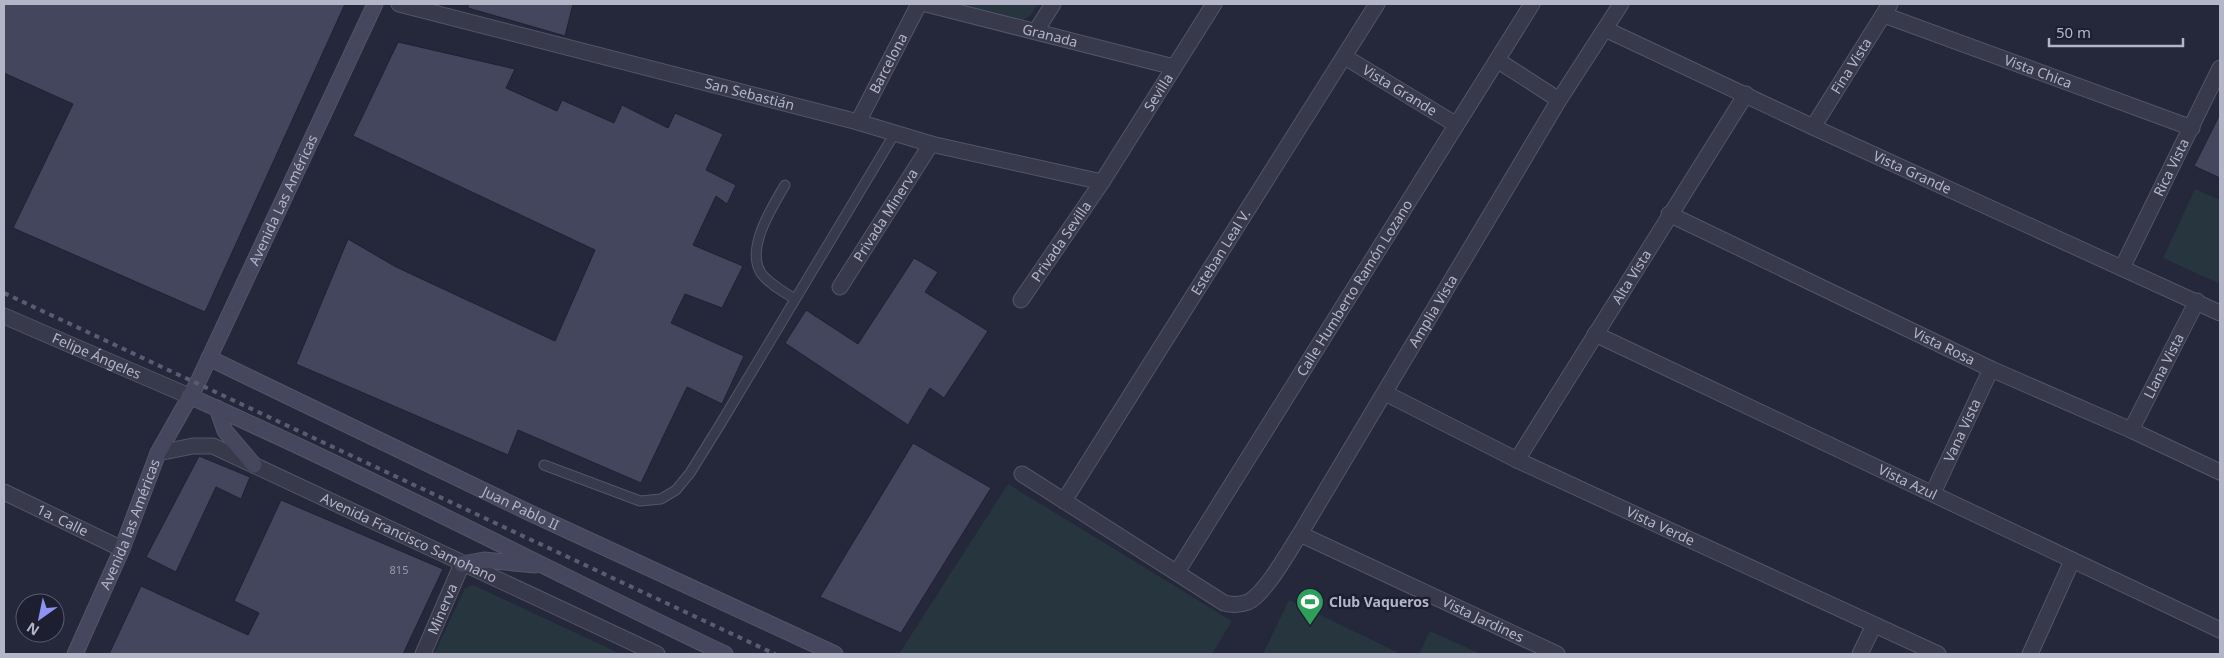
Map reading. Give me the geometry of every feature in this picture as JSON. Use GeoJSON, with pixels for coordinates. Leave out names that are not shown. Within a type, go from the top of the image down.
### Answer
{"type":"FeatureCollection","features":[{"type":"Feature","properties":{"kind":"main road","name":"Avenida Las Américas"},"geometry":{"type":"LineString","coordinates":[[189,396],[209,358],[374,4]]}},
{"type":"Feature","properties":{"kind":"main road","name":"Juan Pablo II"},"geometry":{"type":"LineString","coordinates":[[209,358],[528,512],[835,654]]}},
{"type":"Feature","properties":{"kind":"main road"},"geometry":{"type":"LineString","coordinates":[[189,396],[549,567],[618,603],[725,654]]}},
{"type":"Feature","properties":{"kind":"main road","name":"Avenida las Américas"},"geometry":{"type":"LineString","coordinates":[[76,654],[122,549],[158,454],[189,396]]}},
{"type":"Feature","properties":{"kind":"main road"},"geometry":{"type":"LineString","coordinates":[[216,408],[225,431],[254,465]]}},
{"type":"Feature","properties":{"kind":"main road"},"geometry":{"type":"LineString","coordinates":[[462,564],[484,560],[549,567]]}},
{"type":"Feature","properties":{"kind":"street","name":"San Sebastián"},"geometry":{"type":"LineString","coordinates":[[399,4],[858,122],[931,144],[1102,182]]}},
{"type":"Feature","properties":{"kind":"street","name":"Barcelona"},"geometry":{"type":"LineString","coordinates":[[858,122],[919,4]]}},
{"type":"Feature","properties":{"kind":"street","name":"Granada"},"geometry":{"type":"LineString","coordinates":[[926,4],[1174,67]]}},
{"type":"Feature","properties":{"kind":"street"},"geometry":{"type":"LineString","coordinates":[[1036,31],[1053,4]]}},
{"type":"Feature","properties":{"kind":"street","name":"Sevilla"},"geometry":{"type":"LineString","coordinates":[[1102,182],[1214,4]]}},
{"type":"Feature","properties":{"kind":"street","name":"Esteban Leal V."},"geometry":{"type":"LineString","coordinates":[[1064,501],[1377,4]]}},
{"type":"Feature","properties":{"kind":"street","name":"Calle Humberto Ramón Lozano"},"geometry":{"type":"LineString","coordinates":[[1177,572],[1455,124],[1532,4]]}},
{"type":"Feature","properties":{"kind":"street","name":"Amplia Vista"},"geometry":{"type":"LineString","coordinates":[[1177,572],[1224,604],[1234,605],[1247,602],[1259,594],[1300,534],[1559,100],[1621,4]]}},
{"type":"Feature","properties":{"kind":"street","name":"Fina Vista"},"geometry":{"type":"LineString","coordinates":[[1813,127],[1887,9]]}},
{"type":"Feature","properties":{"kind":"street","name":"Vista Chica"},"geometry":{"type":"LineString","coordinates":[[1887,9],[2192,128]]}},
{"type":"Feature","properties":{"kind":"street","name":"Vista Grande"},"geometry":{"type":"LineString","coordinates":[[1605,29],[1813,127],[2220,313]]}},
{"type":"Feature","properties":{"kind":"street","name":"Vista Grande"},"geometry":{"type":"LineString","coordinates":[[1345,57],[1455,124]]}},
{"type":"Feature","properties":{"kind":"street"},"geometry":{"type":"LineString","coordinates":[[1497,60],[1559,100]]}},
{"type":"Feature","properties":{"kind":"street","name":"Rica Vista"},"geometry":{"type":"LineString","coordinates":[[2122,268],[2220,68]]}},
{"type":"Feature","properties":{"kind":"street","name":"Alta Vista"},"geometry":{"type":"LineString","coordinates":[[1517,460],[1669,214],[1746,94]]}},
{"type":"Feature","properties":{"kind":"street","name":"Privada Minerva"},"geometry":{"type":"LineString","coordinates":[[840,287],[931,144]]}},
{"type":"Feature","properties":{"kind":"street","name":"Privada Sevilla"},"geometry":{"type":"LineString","coordinates":[[1021,300],[1102,182]]}},
{"type":"Feature","properties":{"kind":"street","name":"Vista Rosa"},"geometry":{"type":"LineString","coordinates":[[1669,214],[1991,368],[2220,472]]}},
{"type":"Feature","properties":{"kind":"street","name":"Llana Vista"},"geometry":{"type":"LineString","coordinates":[[2131,430],[2197,301]]}},
{"type":"Feature","properties":{"kind":"street","name":"Felipe Ángeles"},"geometry":{"type":"LineString","coordinates":[[4,316],[189,396]]}},
{"type":"Feature","properties":{"kind":"street","name":"Vista Azul"},"geometry":{"type":"LineString","coordinates":[[1595,334],[2220,630]]}},
{"type":"Feature","properties":{"kind":"street","name":"Vana Vista"},"geometry":{"type":"LineString","coordinates":[[1932,493],[1991,368]]}},
{"type":"Feature","properties":{"kind":"street","name":"Vista Verde"},"geometry":{"type":"LineString","coordinates":[[1385,393],[1517,460],[1938,654]]}},
{"type":"Feature","properties":{"kind":"street","name":"Avenida Francisco Samohano"},"geometry":{"type":"LineString","coordinates":[[158,454],[193,446],[213,446],[657,654]]}},
{"type":"Feature","properties":{"kind":"street"},"geometry":{"type":"LineString","coordinates":[[1022,474],[1177,572]]}},
{"type":"Feature","properties":{"kind":"street","name":"1a. Calle"},"geometry":{"type":"LineString","coordinates":[[4,492],[122,549]]}},
{"type":"Feature","properties":{"kind":"street","name":"Vista Jardines"},"geometry":{"type":"LineString","coordinates":[[1300,534],[1557,654]]}},
{"type":"Feature","properties":{"kind":"street"},"geometry":{"type":"LineString","coordinates":[[2030,654],[2072,561]]}},
{"type":"Feature","properties":{"kind":"street","name":"Minerva"},"geometry":{"type":"LineString","coordinates":[[423,654],[462,564]]}},
{"type":"Feature","properties":{"kind":"street"},"geometry":{"type":"LineString","coordinates":[[1860,654],[1874,625]]}},
{"type":"Feature","properties":{"kind":"lane"},"geometry":{"type":"LineString","coordinates":[[544,466],[640,501],[661,499],[676,490],[690,473],[721,424],[895,133]]}},
{"type":"Feature","properties":{"kind":"lane"},"geometry":{"type":"LineString","coordinates":[[785,185],[760,232],[757,244],[758,260],[760,271],[769,281],[795,300]]}},
{"type":"Feature","properties":{"kind":"shaded area"},"geometry":{"type":"Polygon","coordinates":[[[961,4],[1038,4],[1030,16],[1023,20],[961,4]]]}},
{"type":"Feature","properties":{"kind":"shaded area"},"geometry":{"type":"Polygon","coordinates":[[[2195,189],[2220,200],[2220,284],[2163,258],[2195,189]]]}},
{"type":"Feature","properties":{"kind":"shaded area"},"geometry":{"type":"Polygon","coordinates":[[[1008,484],[1232,621],[1212,654],[899,654],[1008,484]]]}},
{"type":"Feature","properties":{"kind":"shaded area"},"geometry":{"type":"Polygon","coordinates":[[[473,585],[621,654],[434,654],[465,588],[473,585]]]}},
{"type":"Feature","properties":{"kind":"shaded area","name":"Club Vaqueros"},"geometry":{"type":"Polygon","coordinates":[[[1289,600],[1397,652],[1396,654],[1263,654],[1289,600]]]}},
{"type":"Feature","properties":{"kind":"shaded area"},"geometry":{"type":"Polygon","coordinates":[[[1430,631],[1481,654],[1419,654],[1430,631]]]}},
{"type":"Feature","properties":{"kind":"building"},"geometry":{"type":"Polygon","coordinates":[[[4,4],[345,4],[205,312],[13,228],[73,104],[4,73],[4,4]]]}},
{"type":"Feature","properties":{"kind":"building"},"geometry":{"type":"Polygon","coordinates":[[[469,4],[573,4],[565,36],[468,8],[469,4]]]}},
{"type":"Feature","properties":{"kind":"building"},"geometry":{"type":"Polygon","coordinates":[[[398,42],[515,69],[506,88],[557,111],[562,100],[614,123],[622,105],[668,128],[675,113],[723,134],[706,170],[736,185],[727,204],[716,196],[693,245],[743,266],[722,308],[685,294],[671,323],[744,356],[722,404],[687,387],[641,483],[518,430],[508,455],[296,364],[348,239],[396,267],[555,341],[595,250],[353,136],[398,42]]]}},
{"type":"Feature","properties":{"kind":"building"},"geometry":{"type":"Polygon","coordinates":[[[2220,114],[2220,178],[2194,166],[2220,114]]]}},
{"type":"Feature","properties":{"kind":"building"},"geometry":{"type":"Polygon","coordinates":[[[914,258],[938,272],[925,292],[988,331],[944,398],[930,388],[908,425],[785,343],[806,310],[858,344],[914,258]]]}},
{"type":"Feature","properties":{"kind":"building"},"geometry":{"type":"Polygon","coordinates":[[[913,443],[991,488],[901,633],[820,597],[913,443]]]}},
{"type":"Feature","properties":{"kind":"building"},"geometry":{"type":"Polygon","coordinates":[[[199,456],[250,477],[241,499],[216,487],[176,572],[146,557],[199,456]]]}},
{"type":"Feature","properties":{"kind":"building"},"geometry":{"type":"Polygon","coordinates":[[[281,500],[443,569],[403,654],[109,654],[141,586],[248,635],[259,613],[234,601],[281,500]]]}},
{"type":"Feature","properties":{"kind":"railway"},"geometry":{"type":"LineString","coordinates":[[4,293],[775,654]]}},
{"type":"Feature","properties":{"kind":"place","name":"Club Vaqueros"},"geometry":{"type":"Point","coordinates":[1310,626]}}]}
